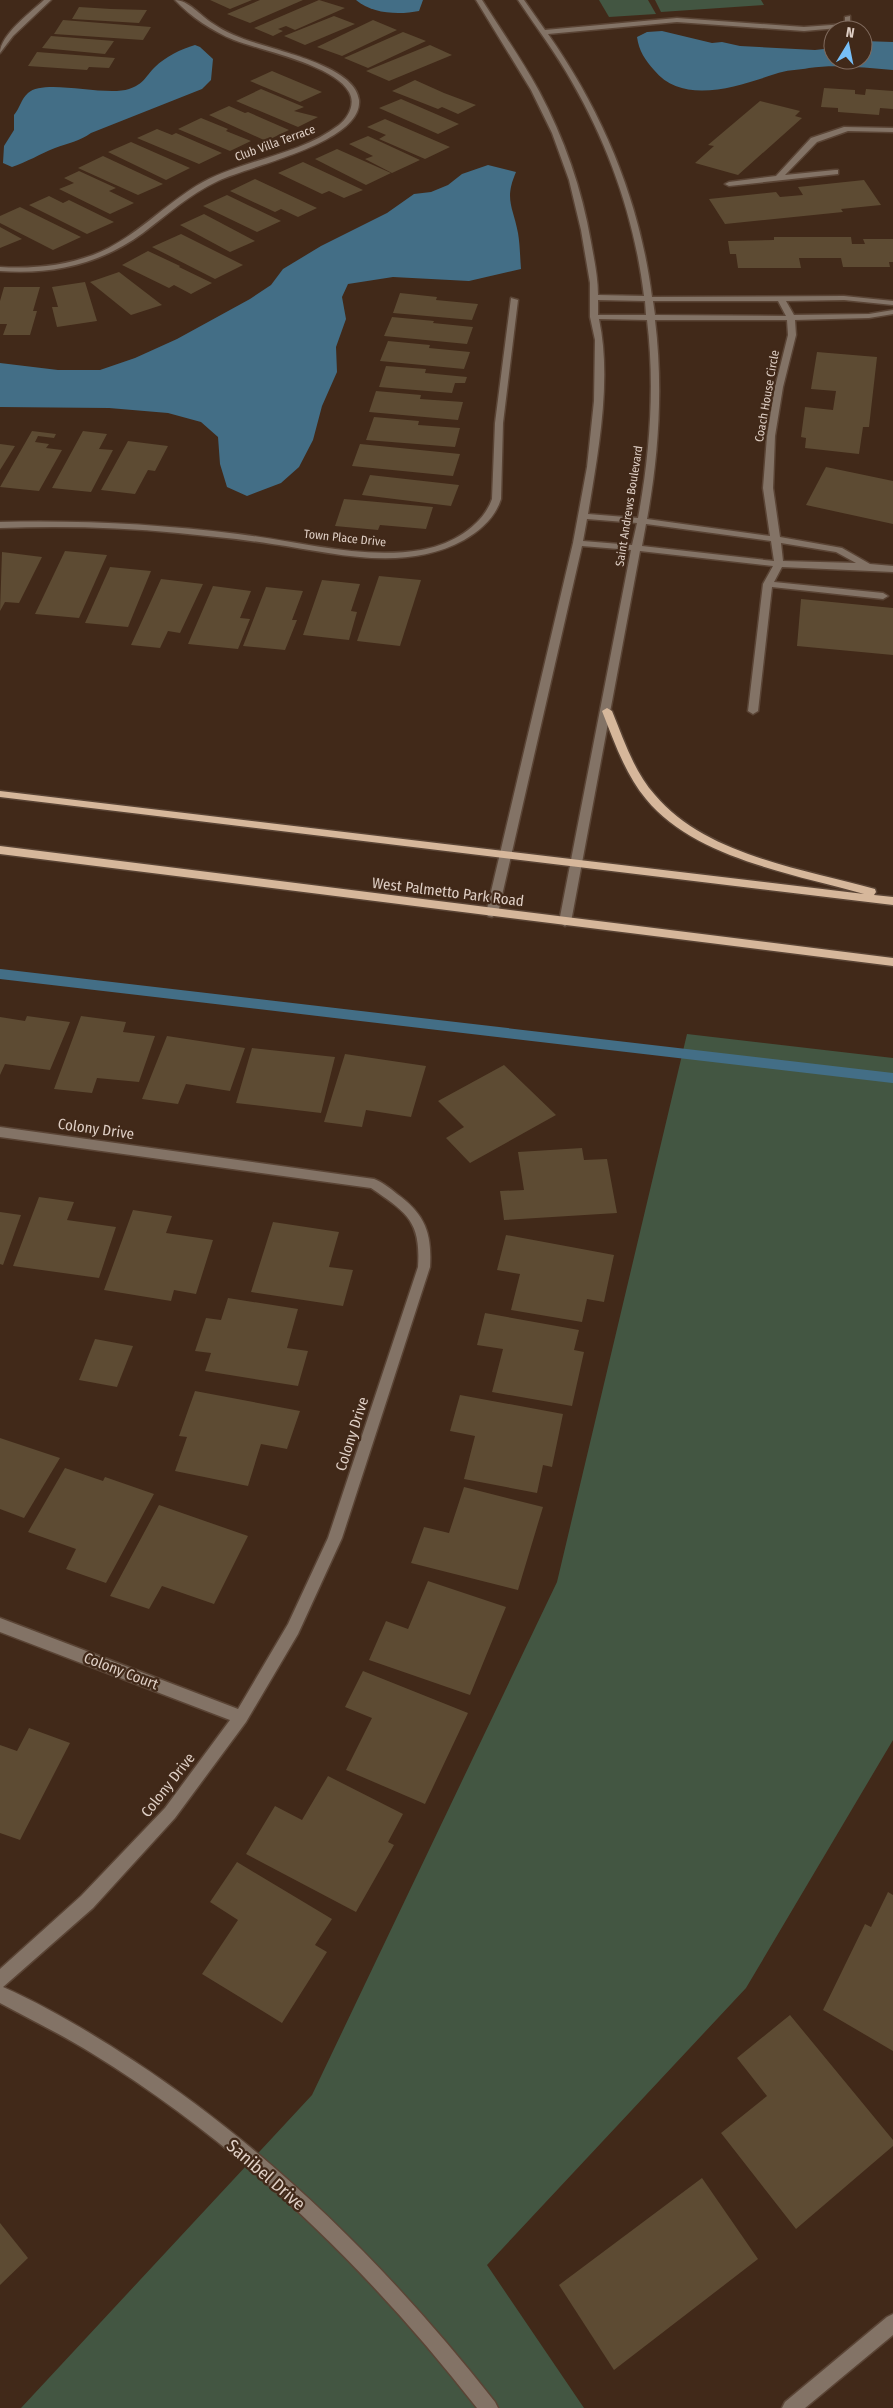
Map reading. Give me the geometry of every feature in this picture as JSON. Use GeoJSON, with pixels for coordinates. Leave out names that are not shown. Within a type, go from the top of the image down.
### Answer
{"type":"FeatureCollection","features":[{"type":"Feature","properties":{"kind":"main road"},"geometry":{"type":"LineString","coordinates":[[607,711],[628,763],[640,783],[652,800],[681,824],[730,850],[893,900]]}},
{"type":"Feature","properties":{"kind":"main road"},"geometry":{"type":"LineString","coordinates":[[0,794],[893,900]]}},
{"type":"Feature","properties":{"kind":"main road","name":"West Palmetto Park Road"},"geometry":{"type":"LineString","coordinates":[[0,850],[893,962]]}},
{"type":"Feature","properties":{"kind":"street"},"geometry":{"type":"LineString","coordinates":[[0,51],[11,35],[48,0]]}},
{"type":"Feature","properties":{"kind":"street","name":"Club Villa Terrace"},"geometry":{"type":"LineString","coordinates":[[0,269],[54,267],[104,253],[126,241],[183,197],[207,183],[248,164],[320,139],[341,127],[352,115],[356,102],[353,92],[338,76],[320,66],[245,43],[223,33],[205,22],[178,0]]}},
{"type":"Feature","properties":{"kind":"street"},"geometry":{"type":"LineString","coordinates":[[479,0],[535,90],[556,133],[586,230],[594,283],[594,317],[599,340],[598,402],[591,466],[578,543],[492,913]]}},
{"type":"Feature","properties":{"kind":"street","name":"Saint Andrews Boulevard"},"geometry":{"type":"LineString","coordinates":[[521,0],[582,93],[605,137],[623,184],[638,234],[650,299],[655,345],[656,406],[651,472],[607,711],[565,922]]}},
{"type":"Feature","properties":{"kind":"street"},"geometry":{"type":"LineString","coordinates":[[543,32],[677,20],[804,29],[848,26],[848,17]]}},
{"type":"Feature","properties":{"kind":"street"},"geometry":{"type":"LineString","coordinates":[[779,178],[814,140],[847,129],[893,130]]}},
{"type":"Feature","properties":{"kind":"street"},"geometry":{"type":"LineString","coordinates":[[729,184],[835,172]]}},
{"type":"Feature","properties":{"kind":"street"},"geometry":{"type":"LineString","coordinates":[[594,297],[650,299],[844,298],[893,303]]}},
{"type":"Feature","properties":{"kind":"street"},"geometry":{"type":"LineString","coordinates":[[781,298],[792,318]]}},
{"type":"Feature","properties":{"kind":"street","name":"Town Place Drive"},"geometry":{"type":"LineString","coordinates":[[0,525],[106,525],[176,529],[373,556],[412,554],[448,544],[464,537],[482,524],[496,504],[498,493],[499,423],[514,300]]}},
{"type":"Feature","properties":{"kind":"street"},"geometry":{"type":"LineString","coordinates":[[594,317],[792,318],[869,316],[893,312]]}},
{"type":"Feature","properties":{"kind":"street","name":"Coach House Circle"},"geometry":{"type":"LineString","coordinates":[[779,564],[768,488],[771,436],[779,387],[792,334],[792,318]]}},
{"type":"Feature","properties":{"kind":"street"},"geometry":{"type":"LineString","coordinates":[[582,516],[641,521],[776,539],[838,550],[868,566]]}},
{"type":"Feature","properties":{"kind":"street"},"geometry":{"type":"LineString","coordinates":[[578,543],[636,546],[779,564],[868,566],[893,569]]}},
{"type":"Feature","properties":{"kind":"street"},"geometry":{"type":"LineString","coordinates":[[753,711],[768,584],[779,564]]}},
{"type":"Feature","properties":{"kind":"street"},"geometry":{"type":"LineString","coordinates":[[768,584],[883,596]]}},
{"type":"Feature","properties":{"kind":"street","name":"Colony Drive"},"geometry":{"type":"LineString","coordinates":[[0,1132],[374,1184],[408,1208],[418,1222],[427,1246],[424,1267],[335,1538],[293,1629],[241,1717],[170,1812],[87,1902],[0,1980]]}},
{"type":"Feature","properties":{"kind":"street","name":"Colony Court"},"geometry":{"type":"LineString","coordinates":[[0,1625],[241,1717]]}},
{"type":"Feature","properties":{"kind":"street","name":"Sanibel Drive"},"geometry":{"type":"LineString","coordinates":[[0,1994],[99,2048],[176,2100],[262,2168],[369,2268],[464,2375],[489,2408]]}},
{"type":"Feature","properties":{"kind":"street"},"geometry":{"type":"LineString","coordinates":[[791,2408],[893,2323]]}},
{"type":"Feature","properties":{"kind":"green space"},"geometry":{"type":"Polygon","coordinates":[[[599,0],[648,0],[656,14],[609,17],[599,0]]]}},
{"type":"Feature","properties":{"kind":"green space"},"geometry":{"type":"Polygon","coordinates":[[[655,0],[761,0],[764,5],[661,12],[655,0]]]}},
{"type":"Feature","properties":{"kind":"green space"},"geometry":{"type":"Polygon","coordinates":[[[687,1034],[893,1058],[893,1740],[746,1988],[487,2265],[584,2408],[21,2408],[312,2095],[557,1582],[687,1034]]]}},
{"type":"Feature","properties":{"kind":"water"},"geometry":{"type":"Polygon","coordinates":[[[356,0],[423,0],[419,11],[394,13],[378,11],[362,5],[356,0]]]}},
{"type":"Feature","properties":{"kind":"water"},"geometry":{"type":"Polygon","coordinates":[[[662,31],[712,43],[722,42],[740,46],[823,49],[823,67],[783,72],[729,88],[696,90],[680,88],[666,81],[654,70],[643,55],[637,37],[647,32],[662,31]]]}},
{"type":"Feature","properties":{"kind":"water"},"geometry":{"type":"Polygon","coordinates":[[[873,41],[893,42],[893,70],[873,69],[873,41]]]}},
{"type":"Feature","properties":{"kind":"water"},"geometry":{"type":"Polygon","coordinates":[[[195,45],[213,59],[211,80],[202,89],[91,133],[18,165],[12,167],[3,163],[4,146],[14,130],[14,115],[28,93],[36,89],[48,87],[105,91],[129,89],[141,82],[164,60],[179,51],[195,45]]]}},
{"type":"Feature","properties":{"kind":"water"},"geometry":{"type":"Polygon","coordinates":[[[488,165],[516,172],[510,196],[520,246],[521,269],[469,281],[393,277],[348,284],[342,297],[346,319],[336,347],[337,372],[322,406],[313,440],[299,467],[281,483],[247,496],[227,487],[220,464],[218,437],[201,422],[168,413],[109,408],[0,407],[0,363],[58,370],[100,370],[135,358],[177,339],[250,299],[271,285],[283,269],[321,246],[387,213],[414,194],[431,192],[448,185],[462,174],[488,165]]]}},
{"type":"Feature","properties":{"kind":"building"},"geometry":{"type":"Polygon","coordinates":[[[210,0],[252,0],[230,9],[210,0]]]}},
{"type":"Feature","properties":{"kind":"building"},"geometry":{"type":"Polygon","coordinates":[[[260,0],[303,0],[250,23],[227,14],[260,0]]]}},
{"type":"Feature","properties":{"kind":"building"},"geometry":{"type":"Polygon","coordinates":[[[319,0],[345,8],[295,30],[286,26],[278,29],[283,31],[273,36],[254,28],[319,0]]]}},
{"type":"Feature","properties":{"kind":"building"},"geometry":{"type":"Polygon","coordinates":[[[79,7],[147,10],[139,23],[72,19],[79,7]]]}},
{"type":"Feature","properties":{"kind":"building"},"geometry":{"type":"Polygon","coordinates":[[[334,16],[355,24],[305,45],[284,36],[334,16]]]}},
{"type":"Feature","properties":{"kind":"building"},"geometry":{"type":"Polygon","coordinates":[[[63,20],[151,27],[143,40],[54,34],[63,20]]]}},
{"type":"Feature","properties":{"kind":"building"},"geometry":{"type":"Polygon","coordinates":[[[373,20],[397,30],[342,56],[317,47],[373,20]]]}},
{"type":"Feature","properties":{"kind":"building"},"geometry":{"type":"Polygon","coordinates":[[[403,32],[426,41],[368,68],[344,58],[403,32]]]}},
{"type":"Feature","properties":{"kind":"building"},"geometry":{"type":"Polygon","coordinates":[[[51,36],[114,41],[105,54],[42,48],[51,36]]]}},
{"type":"Feature","properties":{"kind":"building"},"geometry":{"type":"Polygon","coordinates":[[[430,45],[452,55],[389,81],[366,71],[430,45]]]}},
{"type":"Feature","properties":{"kind":"building"},"geometry":{"type":"Polygon","coordinates":[[[37,52],[115,58],[109,68],[89,67],[87,70],[28,66],[37,52]]]}},
{"type":"Feature","properties":{"kind":"building"},"geometry":{"type":"Polygon","coordinates":[[[272,71],[322,92],[300,102],[250,81],[272,71]]]}},
{"type":"Feature","properties":{"kind":"building"},"geometry":{"type":"Polygon","coordinates":[[[415,80],[476,105],[458,114],[442,107],[438,109],[392,91],[415,80]]]}},
{"type":"Feature","properties":{"kind":"building"},"geometry":{"type":"Polygon","coordinates":[[[824,88],[855,90],[855,94],[865,95],[866,89],[893,91],[893,109],[880,108],[879,115],[838,112],[838,108],[821,107],[824,88]]]}},
{"type":"Feature","properties":{"kind":"building"},"geometry":{"type":"Polygon","coordinates":[[[261,89],[304,107],[294,111],[318,117],[298,127],[236,101],[261,89]]]}},
{"type":"Feature","properties":{"kind":"building"},"geometry":{"type":"Polygon","coordinates":[[[401,99],[459,124],[438,134],[379,108],[401,99]]]}},
{"type":"Feature","properties":{"kind":"building"},"geometry":{"type":"Polygon","coordinates":[[[760,101],[800,111],[795,116],[802,118],[738,175],[695,163],[714,146],[708,145],[760,101]]]}},
{"type":"Feature","properties":{"kind":"building"},"geometry":{"type":"Polygon","coordinates":[[[229,106],[289,130],[266,141],[209,115],[229,106]]]}},
{"type":"Feature","properties":{"kind":"building"},"geometry":{"type":"Polygon","coordinates":[[[201,118],[251,141],[230,151],[178,129],[201,118]]]}},
{"type":"Feature","properties":{"kind":"building"},"geometry":{"type":"Polygon","coordinates":[[[385,119],[450,147],[425,159],[379,139],[386,135],[367,127],[385,119]]]}},
{"type":"Feature","properties":{"kind":"building"},"geometry":{"type":"Polygon","coordinates":[[[157,129],[172,135],[176,133],[222,153],[199,164],[137,138],[157,129]]]}},
{"type":"Feature","properties":{"kind":"building"},"geometry":{"type":"Polygon","coordinates":[[[368,136],[420,160],[392,173],[365,159],[373,156],[349,144],[368,136]]]}},
{"type":"Feature","properties":{"kind":"building"},"geometry":{"type":"Polygon","coordinates":[[[131,142],[190,168],[166,180],[108,152],[131,142]]]}},
{"type":"Feature","properties":{"kind":"building"},"geometry":{"type":"Polygon","coordinates":[[[337,149],[391,173],[366,185],[315,159],[337,149]]]}},
{"type":"Feature","properties":{"kind":"building"},"geometry":{"type":"Polygon","coordinates":[[[103,156],[163,184],[138,195],[78,168],[103,156]]]}},
{"type":"Feature","properties":{"kind":"building"},"geometry":{"type":"Polygon","coordinates":[[[303,162],[363,190],[344,198],[329,191],[322,194],[278,173],[303,162]]]}},
{"type":"Feature","properties":{"kind":"building"},"geometry":{"type":"Polygon","coordinates":[[[79,171],[116,188],[109,191],[134,203],[110,214],[59,189],[74,183],[64,178],[79,171]]]}},
{"type":"Feature","properties":{"kind":"building"},"geometry":{"type":"Polygon","coordinates":[[[255,179],[317,208],[298,217],[281,209],[275,212],[230,191],[255,179]]]}},
{"type":"Feature","properties":{"kind":"building"},"geometry":{"type":"Polygon","coordinates":[[[864,180],[881,205],[841,209],[843,212],[725,224],[709,199],[776,192],[780,197],[803,195],[798,187],[864,180]]]}},
{"type":"Feature","properties":{"kind":"building"},"geometry":{"type":"Polygon","coordinates":[[[227,195],[281,221],[257,232],[203,206],[227,195]]]}},
{"type":"Feature","properties":{"kind":"building"},"geometry":{"type":"Polygon","coordinates":[[[49,196],[63,203],[69,200],[114,222],[87,234],[29,205],[49,196]]]}},
{"type":"Feature","properties":{"kind":"building"},"geometry":{"type":"Polygon","coordinates":[[[20,207],[81,237],[53,250],[0,223],[0,216],[20,207]]]}},
{"type":"Feature","properties":{"kind":"building"},"geometry":{"type":"Polygon","coordinates":[[[204,214],[255,241],[230,252],[180,225],[204,214]]]}},
{"type":"Feature","properties":{"kind":"building"},"geometry":{"type":"Polygon","coordinates":[[[0,227],[22,239],[0,248],[0,227]]]}},
{"type":"Feature","properties":{"kind":"building"},"geometry":{"type":"Polygon","coordinates":[[[181,234],[243,265],[215,279],[152,247],[181,234]]]}},
{"type":"Feature","properties":{"kind":"building"},"geometry":{"type":"Polygon","coordinates":[[[774,237],[851,237],[852,244],[865,244],[863,239],[893,239],[893,262],[889,262],[890,267],[843,267],[841,258],[799,258],[801,268],[738,268],[736,254],[730,254],[728,241],[774,240],[774,237]]]}},
{"type":"Feature","properties":{"kind":"building"},"geometry":{"type":"Polygon","coordinates":[[[148,251],[212,283],[191,294],[174,285],[169,288],[122,265],[148,251]]]}},
{"type":"Feature","properties":{"kind":"building"},"geometry":{"type":"Polygon","coordinates":[[[119,272],[162,305],[131,315],[90,282],[119,272]]]}},
{"type":"Feature","properties":{"kind":"building"},"geometry":{"type":"Polygon","coordinates":[[[85,282],[97,321],[57,327],[52,307],[58,307],[52,287],[85,282]]]}},
{"type":"Feature","properties":{"kind":"building"},"geometry":{"type":"Polygon","coordinates":[[[4,287],[40,287],[33,311],[37,311],[30,335],[3,335],[7,324],[0,324],[0,301],[4,287]]]}},
{"type":"Feature","properties":{"kind":"building"},"geometry":{"type":"Polygon","coordinates":[[[400,293],[437,297],[436,300],[478,304],[472,320],[393,313],[400,293]]]}},
{"type":"Feature","properties":{"kind":"building"},"geometry":{"type":"Polygon","coordinates":[[[392,317],[473,327],[467,344],[384,336],[392,317]]]}},
{"type":"Feature","properties":{"kind":"building"},"geometry":{"type":"Polygon","coordinates":[[[388,341],[430,345],[429,348],[470,352],[464,369],[380,361],[388,341]]]}},
{"type":"Feature","properties":{"kind":"building"},"geometry":{"type":"Polygon","coordinates":[[[817,352],[877,357],[869,427],[863,427],[859,454],[805,448],[806,438],[801,437],[805,407],[833,410],[836,391],[811,389],[817,352]]]}},
{"type":"Feature","properties":{"kind":"building"},"geometry":{"type":"Polygon","coordinates":[[[386,366],[426,369],[425,373],[467,377],[465,383],[455,383],[452,393],[379,387],[386,366]]]}},
{"type":"Feature","properties":{"kind":"building"},"geometry":{"type":"Polygon","coordinates":[[[376,391],[421,395],[420,399],[463,402],[458,420],[369,412],[376,391]]]}},
{"type":"Feature","properties":{"kind":"building"},"geometry":{"type":"Polygon","coordinates":[[[374,417],[419,421],[418,425],[460,428],[455,447],[366,440],[374,417]]]}},
{"type":"Feature","properties":{"kind":"building"},"geometry":{"type":"Polygon","coordinates":[[[32,431],[56,434],[54,438],[38,436],[35,442],[49,444],[46,448],[62,450],[39,491],[0,487],[32,431]]]}},
{"type":"Feature","properties":{"kind":"building"},"geometry":{"type":"Polygon","coordinates":[[[83,431],[107,434],[99,449],[113,450],[91,492],[52,488],[83,431]]]}},
{"type":"Feature","properties":{"kind":"building"},"geometry":{"type":"Polygon","coordinates":[[[128,441],[168,446],[155,471],[148,470],[135,494],[101,490],[128,441]]]}},
{"type":"Feature","properties":{"kind":"building"},"geometry":{"type":"Polygon","coordinates":[[[0,444],[15,446],[0,470],[0,444]]]}},
{"type":"Feature","properties":{"kind":"building"},"geometry":{"type":"Polygon","coordinates":[[[360,444],[460,454],[453,476],[352,466],[360,444]]]}},
{"type":"Feature","properties":{"kind":"building"},"geometry":{"type":"Polygon","coordinates":[[[826,467],[893,481],[893,524],[806,505],[826,467]]]}},
{"type":"Feature","properties":{"kind":"building"},"geometry":{"type":"Polygon","coordinates":[[[370,475],[459,485],[451,506],[362,495],[370,475]]]}},
{"type":"Feature","properties":{"kind":"building"},"geometry":{"type":"Polygon","coordinates":[[[344,499],[433,507],[426,529],[380,525],[378,530],[335,526],[344,499]]]}},
{"type":"Feature","properties":{"kind":"building"},"geometry":{"type":"Polygon","coordinates":[[[65,551],[107,555],[79,618],[35,614],[65,551]]]}},
{"type":"Feature","properties":{"kind":"building"},"geometry":{"type":"Polygon","coordinates":[[[2,552],[42,557],[19,603],[5,602],[0,611],[2,552]]]}},
{"type":"Feature","properties":{"kind":"building"},"geometry":{"type":"Polygon","coordinates":[[[110,567],[151,571],[128,627],[85,623],[110,567]]]}},
{"type":"Feature","properties":{"kind":"building"},"geometry":{"type":"Polygon","coordinates":[[[379,576],[421,580],[400,646],[357,641],[379,576]]]}},
{"type":"Feature","properties":{"kind":"building"},"geometry":{"type":"Polygon","coordinates":[[[161,579],[203,584],[180,633],[168,631],[160,648],[131,645],[161,579]]]}},
{"type":"Feature","properties":{"kind":"building"},"geometry":{"type":"Polygon","coordinates":[[[322,580],[360,584],[351,611],[357,612],[349,640],[303,635],[322,580]]]}},
{"type":"Feature","properties":{"kind":"building"},"geometry":{"type":"Polygon","coordinates":[[[213,586],[251,591],[240,618],[250,619],[238,649],[188,644],[213,586]]]}},
{"type":"Feature","properties":{"kind":"building"},"geometry":{"type":"Polygon","coordinates":[[[266,587],[303,591],[292,620],[297,620],[285,650],[243,646],[266,587]]]}},
{"type":"Feature","properties":{"kind":"building"},"geometry":{"type":"Polygon","coordinates":[[[801,599],[893,608],[893,655],[797,646],[801,599]]]}},
{"type":"Feature","properties":{"kind":"building"},"geometry":{"type":"Polygon","coordinates":[[[27,1016],[70,1022],[50,1070],[5,1064],[0,1075],[0,1017],[25,1021],[27,1016]]]}},
{"type":"Feature","properties":{"kind":"building"},"geometry":{"type":"Polygon","coordinates":[[[81,1016],[126,1022],[123,1032],[155,1036],[139,1082],[97,1078],[92,1093],[54,1089],[81,1016]]]}},
{"type":"Feature","properties":{"kind":"building"},"geometry":{"type":"Polygon","coordinates":[[[167,1036],[245,1048],[230,1091],[186,1084],[178,1104],[142,1099],[167,1036]]]}},
{"type":"Feature","properties":{"kind":"building"},"geometry":{"type":"Polygon","coordinates":[[[252,1048],[335,1057],[321,1113],[236,1103],[252,1048]]]}},
{"type":"Feature","properties":{"kind":"building"},"geometry":{"type":"Polygon","coordinates":[[[345,1054],[426,1066],[411,1117],[366,1110],[362,1127],[324,1122],[345,1054]]]}},
{"type":"Feature","properties":{"kind":"building"},"geometry":{"type":"Polygon","coordinates":[[[504,1065],[556,1115],[470,1163],[446,1138],[464,1127],[438,1101],[504,1065]]]}},
{"type":"Feature","properties":{"kind":"building"},"geometry":{"type":"Polygon","coordinates":[[[582,1148],[584,1160],[607,1159],[617,1213],[504,1220],[500,1191],[524,1190],[518,1152],[582,1148]]]}},
{"type":"Feature","properties":{"kind":"building"},"geometry":{"type":"Polygon","coordinates":[[[39,1197],[74,1202],[67,1220],[116,1227],[99,1278],[13,1266],[39,1197]]]}},
{"type":"Feature","properties":{"kind":"building"},"geometry":{"type":"Polygon","coordinates":[[[133,1210],[172,1216],[166,1233],[213,1240],[196,1294],[174,1290],[171,1301],[104,1290],[133,1210]]]}},
{"type":"Feature","properties":{"kind":"building"},"geometry":{"type":"Polygon","coordinates":[[[0,1212],[21,1215],[3,1265],[0,1264],[0,1212]]]}},
{"type":"Feature","properties":{"kind":"building"},"geometry":{"type":"Polygon","coordinates":[[[273,1222],[339,1232],[329,1267],[353,1270],[343,1306],[251,1292],[273,1222]]]}},
{"type":"Feature","properties":{"kind":"building"},"geometry":{"type":"Polygon","coordinates":[[[506,1235],[614,1255],[604,1302],[587,1299],[582,1322],[511,1310],[520,1274],[497,1270],[506,1235]]]}},
{"type":"Feature","properties":{"kind":"building"},"geometry":{"type":"Polygon","coordinates":[[[228,1298],[298,1309],[287,1348],[308,1351],[298,1386],[205,1371],[211,1353],[195,1351],[206,1318],[221,1320],[228,1298]]]}},
{"type":"Feature","properties":{"kind":"building"},"geometry":{"type":"Polygon","coordinates":[[[485,1313],[579,1330],[574,1350],[584,1352],[572,1406],[492,1392],[503,1349],[477,1345],[485,1313]]]}},
{"type":"Feature","properties":{"kind":"building"},"geometry":{"type":"Polygon","coordinates":[[[95,1339],[133,1346],[117,1387],[79,1380],[95,1339]]]}},
{"type":"Feature","properties":{"kind":"building"},"geometry":{"type":"Polygon","coordinates":[[[195,1391],[300,1411],[287,1449],[261,1444],[248,1486],[175,1471],[187,1437],[179,1436],[195,1391]]]}},
{"type":"Feature","properties":{"kind":"building"},"geometry":{"type":"Polygon","coordinates":[[[460,1395],[563,1414],[552,1467],[543,1465],[537,1493],[464,1479],[475,1436],[450,1431],[460,1395]]]}},
{"type":"Feature","properties":{"kind":"building"},"geometry":{"type":"Polygon","coordinates":[[[0,1438],[60,1458],[24,1518],[0,1509],[0,1438]]]}},
{"type":"Feature","properties":{"kind":"building"},"geometry":{"type":"Polygon","coordinates":[[[65,1468],[103,1481],[105,1477],[154,1494],[106,1583],[66,1569],[76,1549],[28,1532],[65,1468]]]}},
{"type":"Feature","properties":{"kind":"building"},"geometry":{"type":"Polygon","coordinates":[[[464,1487],[543,1507],[518,1590],[411,1563],[424,1527],[449,1533],[464,1487]]]}},
{"type":"Feature","properties":{"kind":"building"},"geometry":{"type":"Polygon","coordinates":[[[159,1505],[248,1536],[214,1604],[162,1586],[149,1609],[110,1596],[159,1505]]]}},
{"type":"Feature","properties":{"kind":"building"},"geometry":{"type":"Polygon","coordinates":[[[428,1581],[506,1607],[470,1695],[369,1660],[386,1621],[408,1629],[428,1581]]]}},
{"type":"Feature","properties":{"kind":"building"},"geometry":{"type":"Polygon","coordinates":[[[363,1671],[468,1713],[425,1804],[346,1770],[372,1718],[345,1707],[363,1671]]]}},
{"type":"Feature","properties":{"kind":"building"},"geometry":{"type":"Polygon","coordinates":[[[29,1728],[70,1743],[20,1840],[0,1833],[0,1745],[17,1751],[29,1728]]]}},
{"type":"Feature","properties":{"kind":"building"},"geometry":{"type":"Polygon","coordinates":[[[328,1776],[403,1814],[388,1842],[394,1845],[356,1912],[246,1854],[275,1806],[302,1820],[328,1776]]]}},
{"type":"Feature","properties":{"kind":"building"},"geometry":{"type":"Polygon","coordinates":[[[237,1862],[332,1919],[315,1945],[327,1952],[282,2023],[202,1974],[238,1920],[210,1902],[237,1862]]]}},
{"type":"Feature","properties":{"kind":"building"},"geometry":{"type":"Polygon","coordinates":[[[888,1892],[893,1895],[893,2051],[823,2010],[865,1924],[871,1927],[888,1892]]]}},
{"type":"Feature","properties":{"kind":"building"},"geometry":{"type":"Polygon","coordinates":[[[790,2015],[893,2140],[893,2146],[796,2229],[721,2133],[767,2096],[737,2058],[790,2015]]]}},
{"type":"Feature","properties":{"kind":"building"},"geometry":{"type":"Polygon","coordinates":[[[702,2178],[758,2259],[614,2370],[559,2285],[702,2178]]]}},
{"type":"Feature","properties":{"kind":"building"},"geometry":{"type":"Polygon","coordinates":[[[0,2223],[28,2258],[0,2285],[0,2223]]]}},
{"type":"Feature","properties":{"kind":"waterway"},"geometry":{"type":"LineString","coordinates":[[0,974],[893,1078]]}}]}
